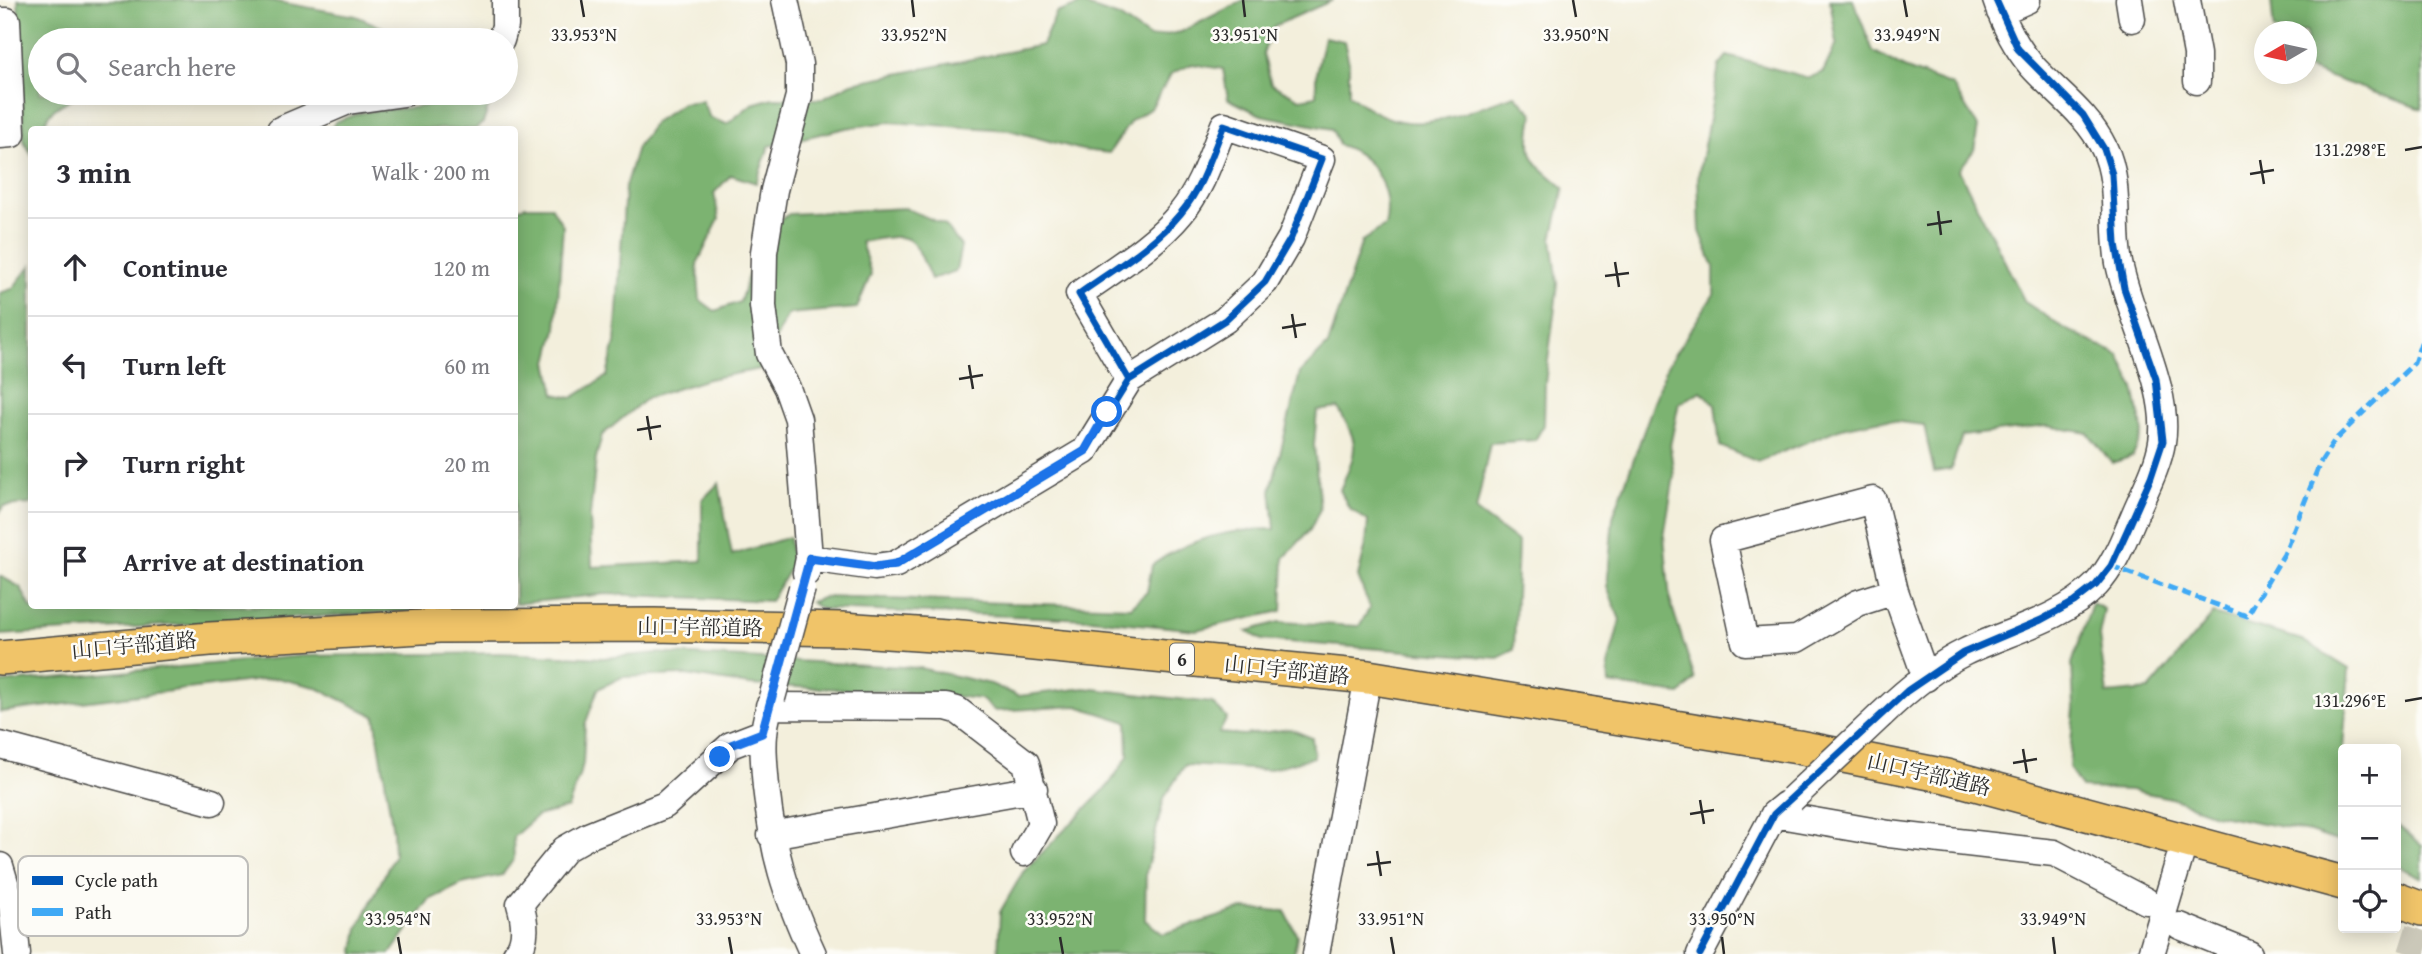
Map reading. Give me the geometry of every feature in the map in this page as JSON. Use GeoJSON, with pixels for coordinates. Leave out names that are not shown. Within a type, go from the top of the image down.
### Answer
{"type":"FeatureCollection","features":[{"type":"Feature","properties":{"kind":"main road","name":"山口宇部道路"},"geometry":{"type":"LineString","coordinates":[[0,658],[210,639],[439,626],[667,625],[842,629],[962,637],[1368,677],[1798,747],[1946,776],[2338,882]]}},
{"type":"Feature","properties":{"kind":"main road"},"geometry":{"type":"LineString","coordinates":[[2401,901],[2422,909]]}},
{"type":"Feature","properties":{"kind":"street"},"geometry":{"type":"LineString","coordinates":[[504,28],[505,0]]}},
{"type":"Feature","properties":{"kind":"street"},"geometry":{"type":"LineString","coordinates":[[785,0],[799,64],[799,96],[774,190],[764,252],[763,306],[769,354],[787,388],[798,419],[810,558],[762,733],[771,835],[790,905],[813,954]]}},
{"type":"Feature","properties":{"kind":"street"},"geometry":{"type":"LineString","coordinates":[[1700,954],[1783,807],[1881,715],[1962,653],[2074,603],[2096,585],[2111,566],[2163,441],[2156,379],[2124,288],[2116,244],[2112,174],[2104,149],[2082,115],[2018,49],[1998,6],[2027,0]]}},
{"type":"Feature","properties":{"kind":"street"},"geometry":{"type":"LineString","coordinates":[[2187,0],[2197,54],[2197,81]]}},
{"type":"Feature","properties":{"kind":"street"},"geometry":{"type":"LineString","coordinates":[[0,21],[6,21],[12,134],[0,135]]}},
{"type":"Feature","properties":{"kind":"street"},"geometry":{"type":"LineString","coordinates":[[289,126],[339,105]]}},
{"type":"Feature","properties":{"kind":"street"},"geometry":{"type":"LineString","coordinates":[[810,558],[876,567],[896,564],[1085,451],[1129,380],[1226,320],[1265,282],[1291,237],[1322,159],[1224,125],[1201,180],[1181,212],[1142,249],[1079,294],[1129,380]]}},
{"type":"Feature","properties":{"kind":"street"},"geometry":{"type":"LineString","coordinates":[[1895,591],[1858,603],[1797,639],[1745,642],[1723,540],[1873,500],[1895,591],[1926,678]]}},
{"type":"Feature","properties":{"kind":"street"},"geometry":{"type":"LineString","coordinates":[[1316,954],[1368,677]]}},
{"type":"Feature","properties":{"kind":"street"},"geometry":{"type":"LineString","coordinates":[[770,702],[957,710],[1026,763],[1041,824],[1024,853]]}},
{"type":"Feature","properties":{"kind":"street"},"geometry":{"type":"LineString","coordinates":[[516,954],[521,948],[525,923],[520,905],[565,849],[588,836],[665,805],[731,745],[762,733]]}},
{"type":"Feature","properties":{"kind":"street"},"geometry":{"type":"LineString","coordinates":[[0,745],[212,802]]}},
{"type":"Feature","properties":{"kind":"street"},"geometry":{"type":"LineString","coordinates":[[771,835],[1034,789]]}},
{"type":"Feature","properties":{"kind":"street"},"geometry":{"type":"LineString","coordinates":[[1783,807],[1889,834],[2054,853],[2146,901]]}},
{"type":"Feature","properties":{"kind":"street"},"geometry":{"type":"LineString","coordinates":[[2151,954],[2185,840]]}},
{"type":"Feature","properties":{"kind":"street"},"geometry":{"type":"LineString","coordinates":[[0,866],[12,906],[17,954]]}},
{"type":"Feature","properties":{"kind":"street"},"geometry":{"type":"LineString","coordinates":[[2192,939],[2249,954]]}},
{"type":"Feature","properties":{"kind":"green space"},"geometry":{"type":"Polygon","coordinates":[[[18,0],[267,0],[356,16],[384,28],[28,28],[28,105],[60,105],[48,116],[45,126],[28,126],[28,148],[24,141],[18,0]]]}},
{"type":"Feature","properties":{"kind":"green space"},"geometry":{"type":"Polygon","coordinates":[[[1244,0],[1333,0],[1274,26],[1263,53],[1271,84],[1300,99],[1316,96],[1316,73],[1324,37],[1344,41],[1349,63],[1349,94],[1371,110],[1392,119],[1431,122],[1515,95],[1533,113],[1530,140],[1533,157],[1543,170],[1564,188],[1552,239],[1558,284],[1545,383],[1544,425],[1535,440],[1490,443],[1476,511],[1518,542],[1514,650],[1498,658],[1262,640],[1247,631],[1279,622],[1359,626],[1370,608],[1358,577],[1368,521],[1349,508],[1340,490],[1354,448],[1350,432],[1338,408],[1317,411],[1314,445],[1320,509],[1310,530],[1284,558],[1282,611],[1196,630],[1091,619],[821,609],[810,602],[825,597],[1131,607],[1147,592],[1152,565],[1180,548],[1226,533],[1275,529],[1271,490],[1300,373],[1328,345],[1362,241],[1385,226],[1386,200],[1378,176],[1371,166],[1362,157],[1339,145],[1332,129],[1261,115],[1228,99],[1223,69],[1192,64],[1171,74],[1151,108],[1131,121],[1109,153],[1082,150],[1009,130],[889,122],[846,128],[769,146],[756,183],[731,175],[714,193],[719,219],[697,264],[700,300],[715,311],[740,302],[761,234],[789,214],[905,208],[945,225],[961,246],[956,271],[931,279],[919,252],[908,239],[891,237],[861,242],[871,274],[857,308],[788,314],[760,369],[708,379],[647,398],[602,435],[596,458],[590,516],[592,567],[702,561],[702,500],[719,483],[732,555],[789,537],[792,565],[770,601],[605,594],[518,604],[518,209],[551,206],[563,226],[556,329],[548,362],[555,394],[572,398],[607,376],[615,343],[625,187],[637,147],[654,123],[682,103],[702,101],[710,118],[727,124],[752,104],[773,98],[821,99],[852,83],[1042,45],[1056,13],[1081,4],[1119,17],[1150,38],[1181,32],[1244,0]]]}},
{"type":"Feature","properties":{"kind":"green space"},"geometry":{"type":"Polygon","coordinates":[[[1830,0],[1853,0],[1873,51],[1904,68],[1953,86],[1978,127],[1974,150],[1959,170],[2025,302],[2067,330],[2119,355],[2134,388],[2143,433],[2133,456],[2112,463],[2088,433],[2047,426],[1962,436],[1951,469],[1934,472],[1924,425],[1882,420],[1841,428],[1758,462],[1720,446],[1715,404],[1701,391],[1679,403],[1670,446],[1674,476],[1664,536],[1670,600],[1695,680],[1680,694],[1609,684],[1608,666],[1620,620],[1607,587],[1613,517],[1667,366],[1714,294],[1714,267],[1700,231],[1698,177],[1719,66],[1727,56],[1809,78],[1823,72],[1837,43],[1830,0]]]}},
{"type":"Feature","properties":{"kind":"green space"},"geometry":{"type":"Polygon","coordinates":[[[2271,0],[2422,0],[2422,109],[2317,72],[2317,21],[2273,21],[2271,0]]]}},
{"type":"Feature","properties":{"kind":"green space"},"geometry":{"type":"Polygon","coordinates":[[[489,105],[483,123],[479,126],[333,126],[335,122],[358,114],[424,106],[489,105]]]}},
{"type":"Feature","properties":{"kind":"green space"},"geometry":{"type":"Polygon","coordinates":[[[28,269],[28,504],[4,506],[0,512],[0,293],[12,289],[28,269]]]}},
{"type":"Feature","properties":{"kind":"green space"},"geometry":{"type":"Polygon","coordinates":[[[0,576],[20,587],[28,602],[28,609],[445,609],[0,635],[0,576]]]}},
{"type":"Feature","properties":{"kind":"green space"},"geometry":{"type":"Polygon","coordinates":[[[2092,603],[2104,609],[2099,636],[2107,694],[2149,690],[2213,614],[2302,640],[2349,669],[2343,744],[2338,744],[2338,841],[2310,832],[2214,814],[2171,798],[2131,790],[2081,788],[2069,767],[2074,708],[2072,664],[2092,603]]]}},
{"type":"Feature","properties":{"kind":"green space"},"geometry":{"type":"Polygon","coordinates":[[[500,653],[603,658],[657,653],[920,668],[991,684],[1018,696],[1085,688],[1212,703],[1227,718],[1219,733],[1244,735],[1290,729],[1312,738],[1314,757],[1266,770],[1185,765],[1164,798],[1146,872],[1145,920],[1163,934],[1243,909],[1285,911],[1297,935],[1294,954],[998,954],[1000,912],[1023,872],[1108,786],[1128,756],[1127,722],[1077,706],[995,711],[981,699],[912,692],[749,685],[686,675],[622,677],[598,689],[585,725],[583,764],[568,808],[537,816],[513,837],[514,859],[502,875],[462,884],[429,900],[390,954],[355,954],[354,951],[358,928],[394,856],[393,831],[375,716],[315,687],[277,678],[0,712],[0,683],[301,656],[500,653]]]}},
{"type":"Feature","properties":{"kind":"green space"},"geometry":{"type":"Polygon","coordinates":[[[2401,828],[2422,846],[2422,878],[2401,868],[2401,828]]]}},
{"type":"Feature","properties":{"kind":"tunnel"},"geometry":{"type":"LineString","coordinates":[[2411,954],[2422,919]]}},
{"type":"Feature","properties":{"kind":"marked path"},"geometry":{"type":"LineString","coordinates":[[2111,566],[2247,616],[2284,554],[2320,463],[2334,441],[2414,363],[2422,340]]}},
{"type":"Feature","properties":{"kind":"cycle path"},"geometry":{"type":"LineString","coordinates":[[1700,954],[1774,814],[1907,691],[1963,653],[2041,620],[2074,602],[2096,585],[2111,566],[2151,477],[2163,441],[2156,379],[2124,288],[2116,244],[2112,174],[2104,149],[2083,115],[2018,49],[1996,0]]}},
{"type":"Feature","properties":{"kind":"cycle path"},"geometry":{"type":"LineString","coordinates":[[809,558],[875,567],[896,564],[1085,451],[1129,380],[1225,320],[1265,282],[1291,238],[1322,159],[1224,125],[1201,182],[1181,213],[1146,247],[1079,294],[1129,380]]}},
{"type":"Feature","properties":{"kind":"route"},"geometry":{"type":"LineString","coordinates":[[720,757],[731,745],[762,733],[810,558],[876,567],[896,564],[1085,451],[1107,412]]}}]}
